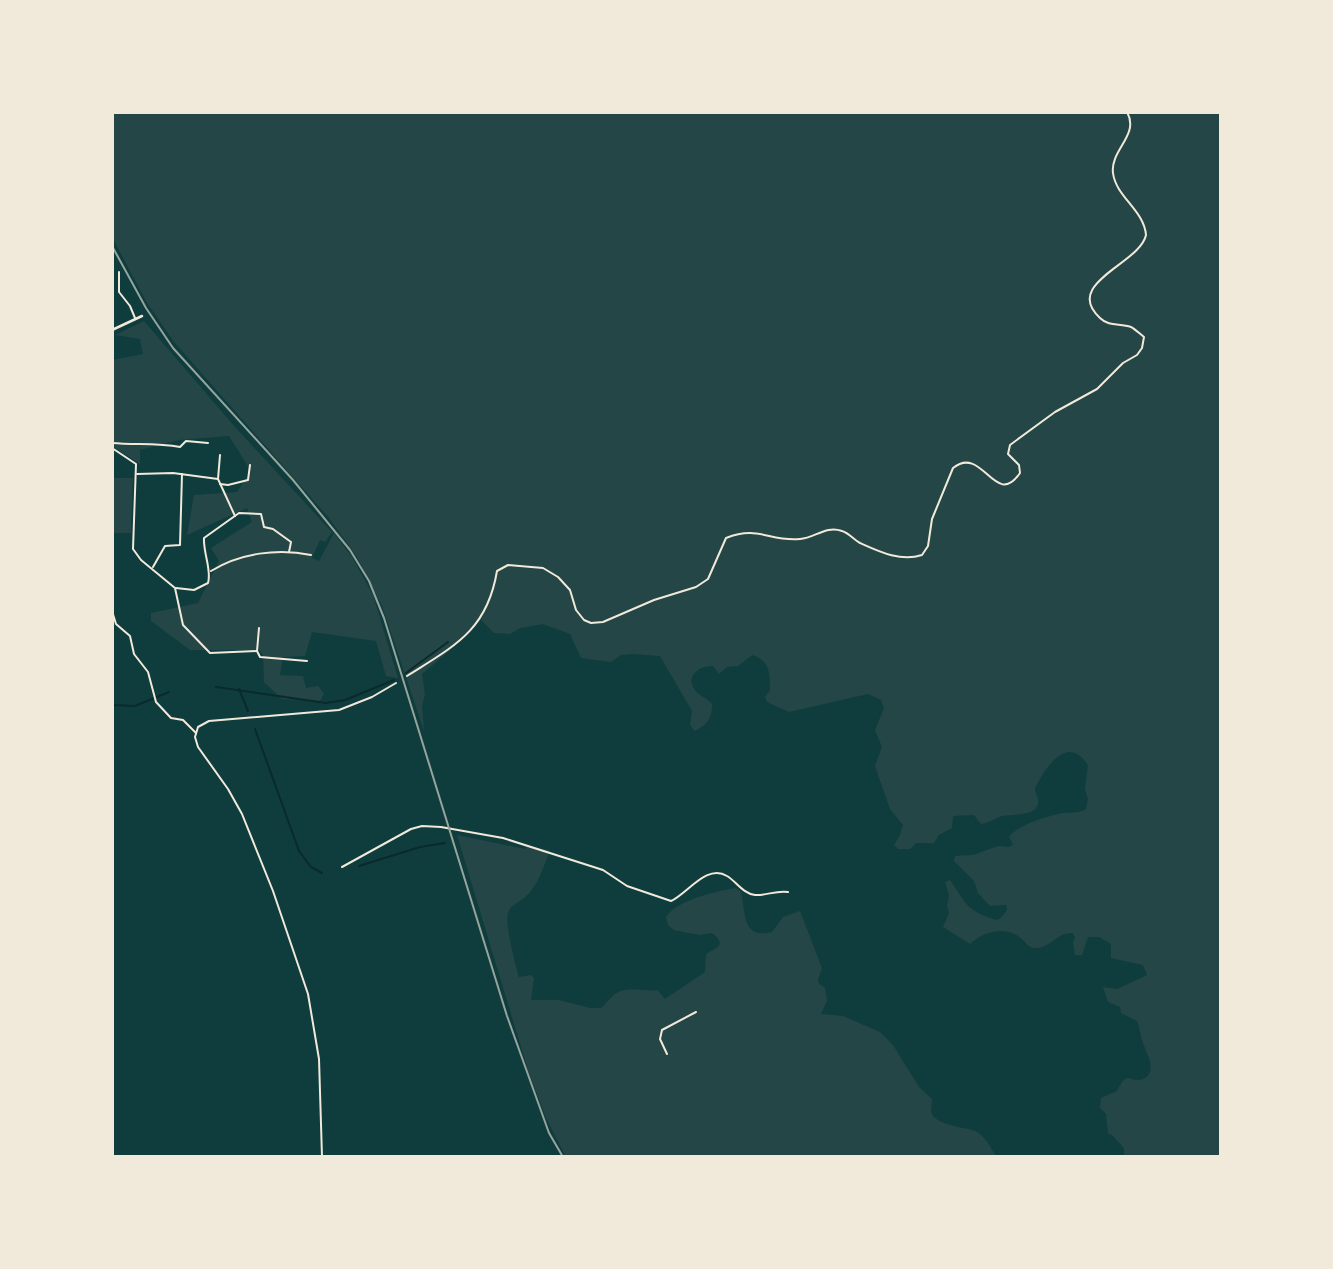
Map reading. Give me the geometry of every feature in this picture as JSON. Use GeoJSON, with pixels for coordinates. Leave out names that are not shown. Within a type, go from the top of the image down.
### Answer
{"type":"FeatureCollection","features":[{"type":"Feature","properties":{"kind":"main road"},"geometry":{"type":"LineString","coordinates":[[112,330],[142,316]]}},
{"type":"Feature","properties":{"kind":"street"},"geometry":{"type":"LineString","coordinates":[[407,676],[465,636],[485,613],[497,571],[508,565],[543,568],[558,577],[570,590],[576,610],[584,620],[591,623],[603,622],[654,600],[696,587],[708,579],[726,538],[741,533],[763,533],[779,539],[803,539],[829,529],[843,531],[859,542],[900,559],[922,555],[928,546],[932,519],[953,468],[959,463],[971,461],[995,482],[1008,484],[1015,480],[1020,473],[1019,465],[1008,454],[1010,444],[1055,412],[1097,389],[1142,348],[1144,337],[1131,327],[1103,321],[1090,306],[1090,299],[1100,278],[1139,250],[1146,235],[1142,220],[1117,185],[1113,174],[1116,159],[1131,128],[1131,119],[1127,112]]}},
{"type":"Feature","properties":{"kind":"street"},"geometry":{"type":"LineString","coordinates":[[119,272],[119,292],[136,319]]}},
{"type":"Feature","properties":{"kind":"street"},"geometry":{"type":"LineString","coordinates":[[112,443],[146,446],[159,443],[180,447],[186,442],[208,443]]}},
{"type":"Feature","properties":{"kind":"street"},"geometry":{"type":"LineString","coordinates":[[112,448],[136,464],[133,549],[141,560],[175,588],[183,625],[209,653],[257,651]]}},
{"type":"Feature","properties":{"kind":"street"},"geometry":{"type":"LineString","coordinates":[[220,455],[218,479],[236,516]]}},
{"type":"Feature","properties":{"kind":"street"},"geometry":{"type":"LineString","coordinates":[[220,484],[228,485],[248,480],[250,465]]}},
{"type":"Feature","properties":{"kind":"street"},"geometry":{"type":"LineString","coordinates":[[136,474],[182,474],[218,479]]}},
{"type":"Feature","properties":{"kind":"street"},"geometry":{"type":"LineString","coordinates":[[153,568],[165,546],[180,545],[182,474]]}},
{"type":"Feature","properties":{"kind":"street"},"geometry":{"type":"LineString","coordinates":[[175,588],[194,590],[208,583],[204,538],[239,513],[261,514],[264,527],[273,529],[291,542],[289,552]]}},
{"type":"Feature","properties":{"kind":"street"},"geometry":{"type":"LineString","coordinates":[[209,572],[223,563],[268,552],[311,555]]}},
{"type":"Feature","properties":{"kind":"street"},"geometry":{"type":"LineString","coordinates":[[112,611],[116,624],[130,636],[134,654],[148,672],[156,702],[171,718],[183,720],[196,733]]}},
{"type":"Feature","properties":{"kind":"street"},"geometry":{"type":"LineString","coordinates":[[259,628],[257,651],[260,657],[307,661]]}},
{"type":"Feature","properties":{"kind":"street"},"geometry":{"type":"LineString","coordinates":[[322,1157],[318,1059],[308,994],[273,891],[242,814],[198,747],[196,733],[200,725],[209,721],[335,711],[372,697],[396,683]]}},
{"type":"Feature","properties":{"kind":"street"},"geometry":{"type":"LineString","coordinates":[[342,867],[422,825],[477,832],[547,852],[603,870],[627,886],[671,901],[683,896],[693,882],[715,873],[726,875],[742,890],[755,895],[788,892]]}},
{"type":"Feature","properties":{"kind":"street"},"geometry":{"type":"LineString","coordinates":[[667,1055],[660,1039],[662,1030],[696,1012]]}},
{"type":"Feature","properties":{"kind":"shaded area"},"geometry":{"type":"Polygon","coordinates":[[[112,112],[1221,112],[1221,1157],[1124,1157],[1124,1148],[1108,1134],[1106,1114],[1100,1108],[1101,1098],[1117,1091],[1127,1078],[1138,1080],[1148,1076],[1151,1067],[1137,1021],[1121,1013],[1120,1007],[1108,1002],[1103,987],[1117,989],[1147,975],[1143,965],[1111,958],[1111,944],[1099,937],[1088,937],[1082,955],[1075,955],[1075,937],[1072,933],[1036,948],[1016,935],[1002,931],[988,933],[970,944],[943,927],[949,913],[949,895],[945,882],[950,880],[973,910],[996,920],[1000,919],[1007,910],[1006,905],[990,906],[978,893],[974,881],[954,861],[955,856],[973,855],[998,846],[1009,847],[1013,845],[1009,836],[1027,824],[1086,809],[1088,765],[1080,756],[1072,752],[1065,753],[1051,763],[1035,788],[1038,805],[1031,812],[1002,816],[981,824],[974,815],[953,816],[952,828],[939,835],[934,843],[916,843],[910,849],[898,849],[894,845],[903,825],[890,809],[875,766],[882,747],[875,730],[884,708],[881,700],[868,694],[789,712],[767,702],[765,697],[770,690],[768,668],[762,660],[752,655],[738,666],[727,667],[719,674],[713,666],[696,671],[691,680],[694,689],[712,704],[708,720],[695,731],[690,725],[692,711],[660,656],[621,655],[611,662],[581,658],[570,634],[543,624],[520,628],[510,634],[494,633],[481,620],[469,634],[422,674],[425,694],[422,706],[424,731],[382,606],[357,557],[329,518],[174,342],[147,303],[112,237],[112,112]]]}},
{"type":"Feature","properties":{"kind":"shaded area"},"geometry":{"type":"Polygon","coordinates":[[[144,321],[235,427],[332,532],[325,542],[320,540],[312,558],[319,561],[334,533],[352,557],[373,595],[398,678],[386,676],[376,641],[312,632],[305,656],[283,657],[280,675],[303,676],[306,688],[318,686],[324,694],[320,701],[282,699],[264,682],[263,655],[259,650],[190,650],[151,621],[151,613],[198,603],[219,561],[211,548],[252,522],[247,508],[187,535],[194,495],[237,492],[251,471],[229,436],[179,440],[140,450],[140,464],[112,446],[112,360],[143,354],[140,339],[115,335],[144,321]]]}},
{"type":"Feature","properties":{"kind":"shaded area"},"geometry":{"type":"Polygon","coordinates":[[[112,478],[133,478],[131,533],[112,533],[112,478]]]}},
{"type":"Feature","properties":{"kind":"shaded area"},"geometry":{"type":"Polygon","coordinates":[[[457,835],[525,849],[527,845],[550,851],[533,888],[512,906],[507,919],[519,977],[531,975],[534,978],[531,1000],[559,1000],[601,1008],[617,993],[634,990],[657,990],[665,999],[705,972],[706,954],[720,943],[712,933],[699,935],[674,930],[668,925],[666,917],[671,911],[698,897],[736,888],[741,892],[750,928],[762,933],[772,932],[783,917],[800,911],[822,968],[818,979],[819,984],[825,988],[827,1001],[821,1014],[843,1016],[880,1032],[893,1045],[919,1087],[932,1099],[932,1115],[949,1125],[979,1133],[997,1157],[566,1157],[546,1118],[528,1070],[457,835]]]}},
{"type":"Feature","properties":{"kind":"waterway"},"geometry":{"type":"LineString","coordinates":[[406,673],[448,642]]}},
{"type":"Feature","properties":{"kind":"waterway"},"geometry":{"type":"LineString","coordinates":[[216,687],[326,703],[345,700],[394,680]]}},
{"type":"Feature","properties":{"kind":"waterway"},"geometry":{"type":"LineString","coordinates":[[239,689],[248,711]]}},
{"type":"Feature","properties":{"kind":"waterway"},"geometry":{"type":"LineString","coordinates":[[112,705],[135,706],[169,692]]}},
{"type":"Feature","properties":{"kind":"waterway"},"geometry":{"type":"LineString","coordinates":[[255,729],[299,851],[311,867],[322,873]]}},
{"type":"Feature","properties":{"kind":"waterway"},"geometry":{"type":"LineString","coordinates":[[359,866],[420,847],[445,843]]}},
{"type":"Feature","properties":{"kind":"railway"},"geometry":{"type":"LineString","coordinates":[[112,246],[146,308],[173,348],[293,480],[350,550],[369,581],[384,618],[507,1016],[549,1133],[563,1157]]}}]}
